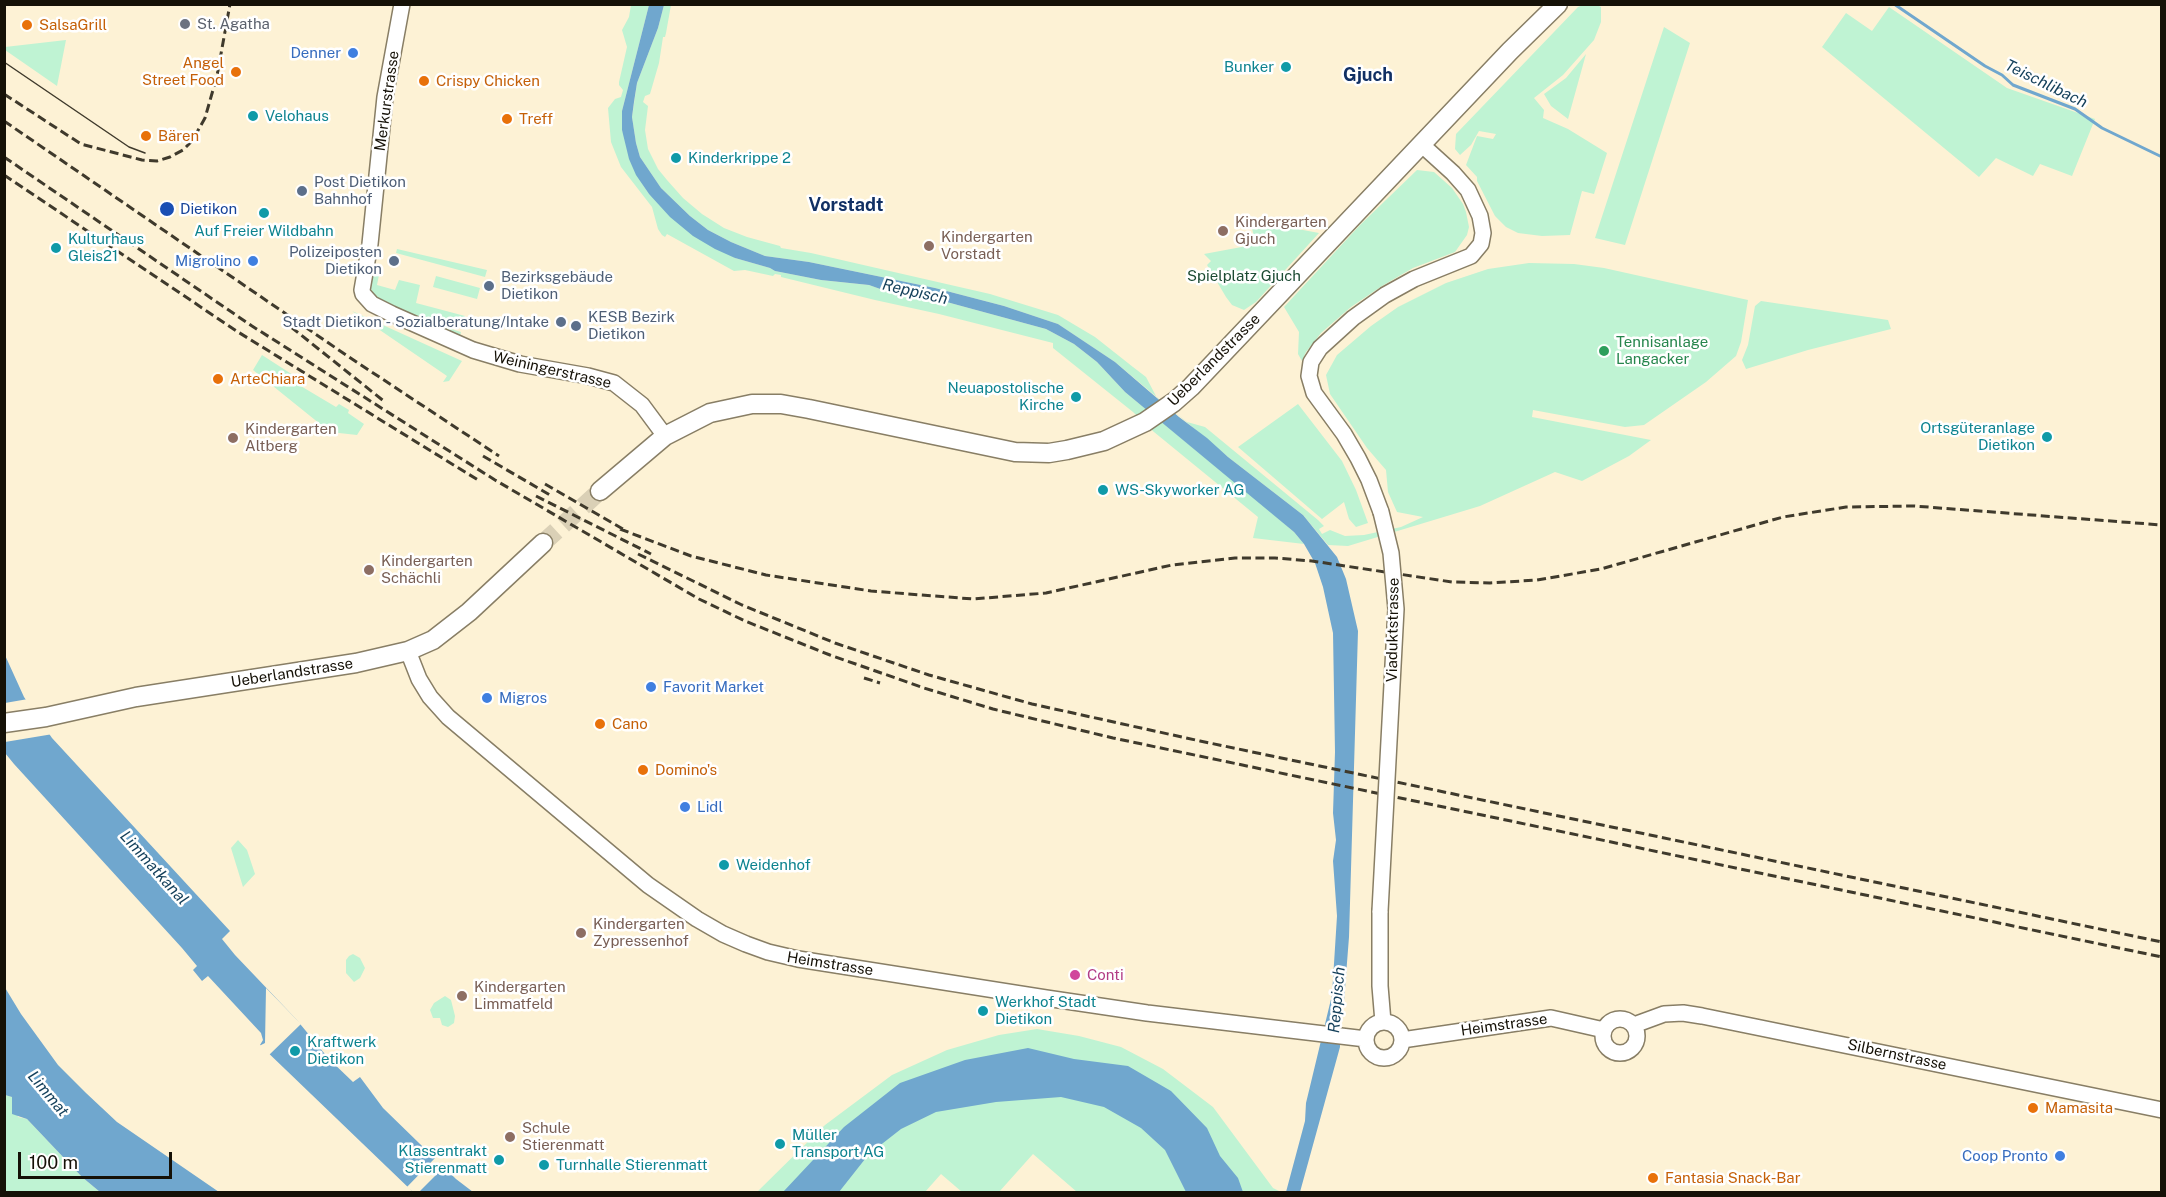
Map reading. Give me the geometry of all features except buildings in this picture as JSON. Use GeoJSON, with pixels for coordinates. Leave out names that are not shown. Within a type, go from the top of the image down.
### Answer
{"type":"FeatureCollection","features":[{"type":"Feature","properties":{"kind":"main road","name":"Ueberlandstrasse"},"geometry":{"type":"LineString","coordinates":[[600,491],[665,436],[710,413],[752,404],[781,404],[809,408],[1015,452],[1049,453],[1068,450],[1104,441],[1145,422],[1174,402],[1222,355],[1421,144],[1558,4]]}},
{"type":"Feature","properties":{"kind":"main road","name":"Ueberlandstrasse"},"geometry":{"type":"LineString","coordinates":[[4,723],[46,717],[136,697],[356,663],[408,651],[433,640],[460,619],[543,543]]}},
{"type":"Feature","properties":{"kind":"street","name":"Merkurstrasse"},"geometry":{"type":"LineString","coordinates":[[362,290],[385,97],[402,4]]}},
{"type":"Feature","properties":{"kind":"street","name":"Viaduktstrasse"},"geometry":{"type":"LineString","coordinates":[[1383,1022],[1380,986],[1380,912],[1396,609],[1391,553],[1381,512],[1369,480],[1358,458],[1311,387],[1309,376],[1311,362],[1326,341],[1371,304],[1414,279],[1471,256],[1481,244],[1482,224],[1473,199],[1461,181],[1421,144]]}},
{"type":"Feature","properties":{"kind":"street","name":"Weiningerstrasse"},"geometry":{"type":"LineString","coordinates":[[362,290],[372,304],[473,350],[520,364],[614,383],[642,405],[665,436]]}},
{"type":"Feature","properties":{"kind":"street","name":"Heimstrasse"},"geometry":{"type":"LineString","coordinates":[[408,651],[419,679],[430,697],[448,717],[648,885],[698,919],[738,941],[768,952],[798,959],[1147,1013],[1359,1038]]}},
{"type":"Feature","properties":{"kind":"street","name":"Silbernstrasse"},"geometry":{"type":"LineString","coordinates":[[1634,1025],[1664,1014],[1702,1016],[2162,1110]]}},
{"type":"Feature","properties":{"kind":"street","name":"Heimstrasse"},"geometry":{"type":"LineString","coordinates":[[1402,1040],[1551,1018],[1604,1030]]}},
{"type":"Feature","properties":{"kind":"street"},"geometry":{"type":"LineString","coordinates":[[1618,1019],[1629,1021],[1634,1025],[1636,1031],[1635,1043],[1627,1051],[1615,1052],[1605,1043],[1604,1030],[1612,1021],[1618,1019]]}},
{"type":"Feature","properties":{"kind":"street"},"geometry":{"type":"LineString","coordinates":[[1383,1022],[1398,1029],[1402,1040],[1398,1052],[1387,1058],[1380,1058],[1370,1051],[1359,1038],[1371,1027],[1383,1022]]}},
{"type":"Feature","properties":{"kind":"green space"},"geometry":{"type":"Polygon","coordinates":[[[1595,4],[1601,7],[1601,22],[1594,40],[1563,75],[1534,98],[1544,110],[1543,118],[1568,129],[1607,153],[1594,194],[1582,191],[1570,235],[1542,236],[1518,233],[1506,227],[1495,216],[1477,177],[1466,165],[1477,136],[1493,139],[1496,134],[1479,131],[1471,145],[1460,155],[1455,149],[1456,134],[1578,7],[1595,4]]]}},
{"type":"Feature","properties":{"kind":"green space"},"geometry":{"type":"Polygon","coordinates":[[[631,5],[649,5],[622,111],[622,130],[643,185],[649,194],[735,258],[775,271],[821,280],[869,285],[900,296],[943,301],[1046,329],[1074,344],[1097,362],[1125,392],[1259,502],[1294,532],[1304,544],[1253,538],[1258,517],[1053,348],[1053,343],[781,277],[781,275],[773,276],[745,270],[734,271],[667,234],[665,237],[662,235],[652,207],[621,167],[611,142],[608,108],[615,99],[621,97],[623,90],[619,82],[627,47],[622,30],[629,17],[631,5]]]}},
{"type":"Feature","properties":{"kind":"green space"},"geometry":{"type":"Polygon","coordinates":[[[664,5],[671,5],[666,33],[663,37],[659,63],[650,94],[645,96],[643,102],[648,106],[645,130],[648,149],[658,169],[667,180],[702,214],[724,228],[781,248],[990,294],[1058,315],[1095,337],[1146,377],[1156,397],[1115,362],[1058,324],[1004,306],[935,288],[809,262],[765,256],[708,230],[690,216],[661,188],[640,157],[632,117],[637,83],[658,28],[664,5]]]}},
{"type":"Feature","properties":{"kind":"green space"},"geometry":{"type":"Polygon","coordinates":[[[1889,7],[2007,88],[2095,119],[2072,176],[2040,164],[2033,176],[1996,158],[1979,177],[1822,47],[1846,13],[1872,31],[1889,7]]]}},
{"type":"Feature","properties":{"kind":"green space"},"geometry":{"type":"Polygon","coordinates":[[[1664,27],[1690,43],[1625,245],[1595,238],[1664,27]]]}},
{"type":"Feature","properties":{"kind":"green space"},"geometry":{"type":"Polygon","coordinates":[[[66,40],[57,86],[5,50],[5,47],[66,40]]]}},
{"type":"Feature","properties":{"kind":"green space"},"geometry":{"type":"Polygon","coordinates":[[[1586,54],[1568,119],[1551,106],[1544,94],[1566,78],[1586,54]]]}},
{"type":"Feature","properties":{"kind":"green space"},"geometry":{"type":"Polygon","coordinates":[[[1417,170],[1434,172],[1452,188],[1466,212],[1469,227],[1467,235],[1455,252],[1413,268],[1351,307],[1321,333],[1302,361],[1298,354],[1299,332],[1284,307],[1360,225],[1417,170]]]}},
{"type":"Feature","properties":{"kind":"green space","name":"Spielplatz Gjuch"},"geometry":{"type":"Polygon","coordinates":[[[1250,220],[1319,233],[1256,302],[1244,310],[1232,305],[1226,297],[1207,265],[1211,261],[1204,254],[1247,246],[1254,237],[1250,220]]]}},
{"type":"Feature","properties":{"kind":"green space"},"geometry":{"type":"Polygon","coordinates":[[[397,249],[487,270],[485,277],[396,253],[397,249]]]}},
{"type":"Feature","properties":{"kind":"green space"},"geometry":{"type":"Polygon","coordinates":[[[1529,263],[1574,264],[1604,268],[1748,300],[1741,342],[1736,356],[1706,382],[1644,425],[1625,427],[1533,410],[1532,417],[1651,440],[1629,456],[1582,481],[1555,472],[1480,506],[1348,546],[1328,545],[1303,515],[1174,412],[1187,422],[1205,427],[1318,520],[1324,526],[1319,529],[1322,534],[1330,530],[1345,536],[1364,535],[1401,527],[1423,517],[1397,512],[1388,492],[1386,470],[1367,448],[1330,394],[1326,375],[1337,355],[1398,307],[1446,283],[1488,269],[1529,263]]]}},
{"type":"Feature","properties":{"kind":"green space"},"geometry":{"type":"Polygon","coordinates":[[[372,273],[379,275],[377,285],[395,290],[399,280],[420,285],[416,303],[465,316],[462,327],[452,325],[451,329],[461,332],[460,336],[377,299],[371,289],[372,273]]]}},
{"type":"Feature","properties":{"kind":"green space"},"geometry":{"type":"Polygon","coordinates":[[[436,276],[480,288],[477,299],[433,287],[436,276]]]}},
{"type":"Feature","properties":{"kind":"green space"},"geometry":{"type":"Polygon","coordinates":[[[1761,301],[1888,320],[1891,329],[1808,350],[1746,369],[1742,360],[1748,345],[1755,306],[1761,301]]]}},
{"type":"Feature","properties":{"kind":"green space"},"geometry":{"type":"Polygon","coordinates":[[[352,311],[462,361],[449,381],[443,382],[447,376],[352,311]]]}},
{"type":"Feature","properties":{"kind":"green space"},"geometry":{"type":"Polygon","coordinates":[[[262,355],[293,375],[294,382],[336,407],[339,404],[349,410],[348,413],[364,424],[357,435],[330,432],[253,370],[262,355]]]}},
{"type":"Feature","properties":{"kind":"green space"},"geometry":{"type":"Polygon","coordinates":[[[1298,404],[1342,461],[1368,523],[1356,527],[1349,519],[1344,502],[1322,519],[1238,447],[1298,404]]]}},
{"type":"Feature","properties":{"kind":"green space"},"geometry":{"type":"Polygon","coordinates":[[[238,840],[247,850],[255,874],[243,887],[231,848],[238,840]]]}},
{"type":"Feature","properties":{"kind":"green space"},"geometry":{"type":"Polygon","coordinates":[[[353,954],[360,958],[365,968],[360,978],[354,982],[346,973],[346,960],[353,954]]]}},
{"type":"Feature","properties":{"kind":"green space"},"geometry":{"type":"Polygon","coordinates":[[[445,996],[451,1000],[455,1016],[454,1023],[448,1027],[442,1025],[440,1018],[433,1018],[430,1010],[434,1003],[445,996]]]}},
{"type":"Feature","properties":{"kind":"green space"},"geometry":{"type":"Polygon","coordinates":[[[1037,1029],[1079,1036],[1121,1047],[1163,1069],[1213,1107],[1273,1188],[1281,1192],[1077,1192],[1033,1154],[999,1192],[962,1192],[941,1174],[925,1192],[757,1192],[825,1125],[892,1075],[947,1050],[999,1035],[1037,1029]]]}},
{"type":"Feature","properties":{"kind":"green space"},"geometry":{"type":"Polygon","coordinates":[[[4,1095],[13,1097],[18,1117],[27,1119],[82,1177],[100,1192],[5,1192],[4,1095]]]}},
{"type":"Feature","properties":{"kind":"water","name":"Reppisch"},"geometry":{"type":"Polygon","coordinates":[[[649,5],[664,5],[658,28],[637,83],[632,117],[636,143],[640,157],[661,188],[690,216],[708,230],[765,256],[809,262],[935,288],[1004,306],[1058,324],[1115,362],[1228,457],[1303,515],[1337,557],[1346,579],[1358,631],[1349,937],[1340,1047],[1300,1192],[1286,1192],[1305,1121],[1306,1103],[1332,995],[1337,916],[1333,861],[1336,840],[1333,813],[1335,752],[1333,633],[1315,563],[1294,532],[1125,392],[1097,362],[1074,344],[1046,329],[943,301],[900,296],[869,285],[821,280],[775,271],[715,249],[693,236],[670,217],[649,194],[636,175],[629,159],[622,130],[622,111],[649,5]]]}},
{"type":"Feature","properties":{"kind":"water","name":"Limmatkanal"},"geometry":{"type":"Polygon","coordinates":[[[4,653],[24,697],[52,738],[230,931],[222,939],[235,955],[296,1019],[329,1059],[353,1082],[360,1077],[383,1108],[456,1179],[473,1192],[413,1192],[260,1045],[263,1040],[261,1033],[208,976],[202,981],[193,970],[197,966],[182,948],[5,753],[4,653]]]}},
{"type":"Feature","properties":{"kind":"water","name":"Limmat"},"geometry":{"type":"Polygon","coordinates":[[[4,986],[58,1065],[86,1093],[117,1122],[219,1192],[100,1192],[82,1177],[27,1119],[12,1114],[12,1097],[5,1095],[4,986]]]}},
{"type":"Feature","properties":{"kind":"water"},"geometry":{"type":"Polygon","coordinates":[[[1028,1048],[1074,1059],[1128,1066],[1171,1091],[1207,1128],[1220,1156],[1238,1178],[1243,1192],[1186,1192],[1165,1150],[1141,1128],[1104,1107],[1061,1097],[996,1102],[936,1112],[901,1129],[869,1154],[839,1192],[783,1192],[844,1127],[900,1083],[965,1060],[1028,1048]]]}},
{"type":"Feature","properties":{"kind":"pier"},"geometry":{"type":"Polygon","coordinates":[[[28,699],[53,734],[5,742],[5,703],[28,699]]]}},
{"type":"Feature","properties":{"kind":"pier"},"geometry":{"type":"Polygon","coordinates":[[[266,988],[301,1024],[268,1056],[259,1046],[265,1043],[266,988]]]}},
{"type":"Feature","properties":{"kind":"pier"},"geometry":{"type":"Polygon","coordinates":[[[437,1156],[446,1165],[419,1192],[413,1192],[408,1188],[406,1190],[405,1189],[437,1156]]]}},
{"type":"Feature","properties":{"kind":"waterway","name":"Teischlibach"},"geometry":{"type":"LineString","coordinates":[[1894,4],[1985,66],[2002,75],[2013,85],[2075,109],[2102,128],[2162,157]]}},
{"type":"Feature","properties":{"kind":"tunnel"},"geometry":{"type":"LineString","coordinates":[[543,543],[600,491]]}},
{"type":"Feature","properties":{"kind":"tram line"},"geometry":{"type":"LineString","coordinates":[[4,62],[129,147],[145,153]]}},
{"type":"Feature","properties":{"kind":"railway"},"geometry":{"type":"LineString","coordinates":[[4,94],[81,144],[142,160],[157,161],[170,157],[183,150],[192,141],[205,118],[217,76],[230,4]]}},
{"type":"Feature","properties":{"kind":"railway"},"geometry":{"type":"LineString","coordinates":[[4,121],[349,357],[499,456]]}},
{"type":"Feature","properties":{"kind":"railway"},"geometry":{"type":"LineString","coordinates":[[4,157],[252,326],[495,480],[699,599],[745,621],[830,655],[993,709],[1113,738],[2162,957]]}},
{"type":"Feature","properties":{"kind":"railway"},"geometry":{"type":"LineString","coordinates":[[4,175],[238,332],[478,480]]}},
{"type":"Feature","properties":{"kind":"railway"},"geometry":{"type":"LineString","coordinates":[[291,327],[385,402]]}},
{"type":"Feature","properties":{"kind":"railway"},"geometry":{"type":"LineString","coordinates":[[483,456],[550,495]]}},
{"type":"Feature","properties":{"kind":"railway"},"geometry":{"type":"LineString","coordinates":[[545,484],[628,532]]}},
{"type":"Feature","properties":{"kind":"railway"},"geometry":{"type":"LineString","coordinates":[[536,496],[651,554]]}},
{"type":"Feature","properties":{"kind":"railway"},"geometry":{"type":"LineString","coordinates":[[620,529],[691,556],[766,575],[871,591],[973,599],[1046,593],[1172,565],[1235,558],[1312,561],[1452,582],[1490,583],[1537,580],[1601,569],[1783,517],[1846,507],[1914,506],[2162,525]]}},
{"type":"Feature","properties":{"kind":"railway"},"geometry":{"type":"LineString","coordinates":[[638,554],[742,605],[835,643],[929,675],[1032,704],[2162,942]]}},
{"type":"Feature","properties":{"kind":"railway"},"geometry":{"type":"LineString","coordinates":[[864,678],[880,683]]}},
{"type":"Feature","properties":{"kind":"place","name":"St. Agatha"},"geometry":{"type":"Point","coordinates":[185,24]}},
{"type":"Feature","properties":{"kind":"place","name":"SalsaGrill"},"geometry":{"type":"Point","coordinates":[27,25]}},
{"type":"Feature","properties":{"kind":"place","name":"Denner"},"geometry":{"type":"Point","coordinates":[353,53]}},
{"type":"Feature","properties":{"kind":"place","name":"Bunker"},"geometry":{"type":"Point","coordinates":[1286,67]}},
{"type":"Feature","properties":{"kind":"place","name":"Angel Street Food"},"geometry":{"type":"Point","coordinates":[236,72]}},
{"type":"Feature","properties":{"kind":"place","name":"Crispy Chicken"},"geometry":{"type":"Point","coordinates":[424,81]}},
{"type":"Feature","properties":{"kind":"place","name":"Velohaus"},"geometry":{"type":"Point","coordinates":[253,116]}},
{"type":"Feature","properties":{"kind":"place","name":"Treff"},"geometry":{"type":"Point","coordinates":[507,119]}},
{"type":"Feature","properties":{"kind":"place","name":"Bären"},"geometry":{"type":"Point","coordinates":[146,136]}},
{"type":"Feature","properties":{"kind":"place","name":"Kinderkrippe 2"},"geometry":{"type":"Point","coordinates":[676,158]}},
{"type":"Feature","properties":{"kind":"place","name":"Post Dietikon Bahnhof"},"geometry":{"type":"Point","coordinates":[302,191]}},
{"type":"Feature","properties":{"kind":"place","name":"Dietikon"},"geometry":{"type":"Point","coordinates":[167,209]}},
{"type":"Feature","properties":{"kind":"place","name":"Auf Freier Wildbahn"},"geometry":{"type":"Point","coordinates":[264,213]}},
{"type":"Feature","properties":{"kind":"place","name":"Kindergarten Gjuch"},"geometry":{"type":"Point","coordinates":[1223,231]}},
{"type":"Feature","properties":{"kind":"place","name":"Kindergarten Vorstadt"},"geometry":{"type":"Point","coordinates":[929,246]}},
{"type":"Feature","properties":{"kind":"place","name":"Kulturhaus Gleis21"},"geometry":{"type":"Point","coordinates":[56,248]}},
{"type":"Feature","properties":{"kind":"place","name":"Migrolino"},"geometry":{"type":"Point","coordinates":[253,261]}},
{"type":"Feature","properties":{"kind":"place","name":"Polizeiposten Dietikon"},"geometry":{"type":"Point","coordinates":[394,261]}},
{"type":"Feature","properties":{"kind":"place","name":"Bezirksgebäude Dietikon"},"geometry":{"type":"Point","coordinates":[489,286]}},
{"type":"Feature","properties":{"kind":"place","name":"Stadt Dietikon - Sozialberatung/Intake"},"geometry":{"type":"Point","coordinates":[561,322]}},
{"type":"Feature","properties":{"kind":"place","name":"KESB Bezirk Dietikon"},"geometry":{"type":"Point","coordinates":[576,326]}},
{"type":"Feature","properties":{"kind":"place","name":"Tennisanlage Langacker"},"geometry":{"type":"Point","coordinates":[1604,351]}},
{"type":"Feature","properties":{"kind":"place","name":"ArteChiara"},"geometry":{"type":"Point","coordinates":[218,379]}},
{"type":"Feature","properties":{"kind":"place","name":"Neuapostolische Kirche"},"geometry":{"type":"Point","coordinates":[1076,397]}},
{"type":"Feature","properties":{"kind":"place","name":"Ortsgüteranlage Dietikon"},"geometry":{"type":"Point","coordinates":[2047,437]}},
{"type":"Feature","properties":{"kind":"place","name":"Kindergarten Altberg"},"geometry":{"type":"Point","coordinates":[233,438]}},
{"type":"Feature","properties":{"kind":"place","name":"WS-Skyworker AG"},"geometry":{"type":"Point","coordinates":[1103,490]}},
{"type":"Feature","properties":{"kind":"place","name":"Kindergarten Schächli"},"geometry":{"type":"Point","coordinates":[369,570]}},
{"type":"Feature","properties":{"kind":"place","name":"Favorit Market"},"geometry":{"type":"Point","coordinates":[651,687]}},
{"type":"Feature","properties":{"kind":"place","name":"Migros"},"geometry":{"type":"Point","coordinates":[487,698]}},
{"type":"Feature","properties":{"kind":"place","name":"Cano"},"geometry":{"type":"Point","coordinates":[600,724]}},
{"type":"Feature","properties":{"kind":"place","name":"Domino's"},"geometry":{"type":"Point","coordinates":[643,770]}},
{"type":"Feature","properties":{"kind":"place","name":"Lidl"},"geometry":{"type":"Point","coordinates":[685,807]}},
{"type":"Feature","properties":{"kind":"place","name":"Weidenhof"},"geometry":{"type":"Point","coordinates":[724,865]}},
{"type":"Feature","properties":{"kind":"place","name":"Kindergarten Zypressenhof"},"geometry":{"type":"Point","coordinates":[581,933]}},
{"type":"Feature","properties":{"kind":"place","name":"Conti"},"geometry":{"type":"Point","coordinates":[1075,975]}},
{"type":"Feature","properties":{"kind":"place","name":"Kindergarten Limmatfeld"},"geometry":{"type":"Point","coordinates":[462,996]}},
{"type":"Feature","properties":{"kind":"place","name":"Werkhof Stadt Dietikon"},"geometry":{"type":"Point","coordinates":[983,1011]}},
{"type":"Feature","properties":{"kind":"place","name":"Kraftwerk Dietikon"},"geometry":{"type":"Point","coordinates":[295,1051]}},
{"type":"Feature","properties":{"kind":"place","name":"Mamasita"},"geometry":{"type":"Point","coordinates":[2033,1108]}},
{"type":"Feature","properties":{"kind":"place","name":"Schule Stierenmatt"},"geometry":{"type":"Point","coordinates":[510,1137]}},
{"type":"Feature","properties":{"kind":"place","name":"Müller Transport AG"},"geometry":{"type":"Point","coordinates":[780,1144]}},
{"type":"Feature","properties":{"kind":"place","name":"Coop Pronto"},"geometry":{"type":"Point","coordinates":[2060,1156]}},
{"type":"Feature","properties":{"kind":"place","name":"Klassentrakt Stierenmatt"},"geometry":{"type":"Point","coordinates":[499,1160]}},
{"type":"Feature","properties":{"kind":"place","name":"Turnhalle Stierenmatt"},"geometry":{"type":"Point","coordinates":[544,1165]}},
{"type":"Feature","properties":{"kind":"place","name":"Fantasia Snack-Bar"},"geometry":{"type":"Point","coordinates":[1653,1178]}},
{"type":"Feature","properties":{"kind":"district","name":"Gjuch"},"geometry":{"type":"Point","coordinates":[1368,75]}},
{"type":"Feature","properties":{"kind":"district","name":"Vorstadt"},"geometry":{"type":"Point","coordinates":[846,205]}}]}
